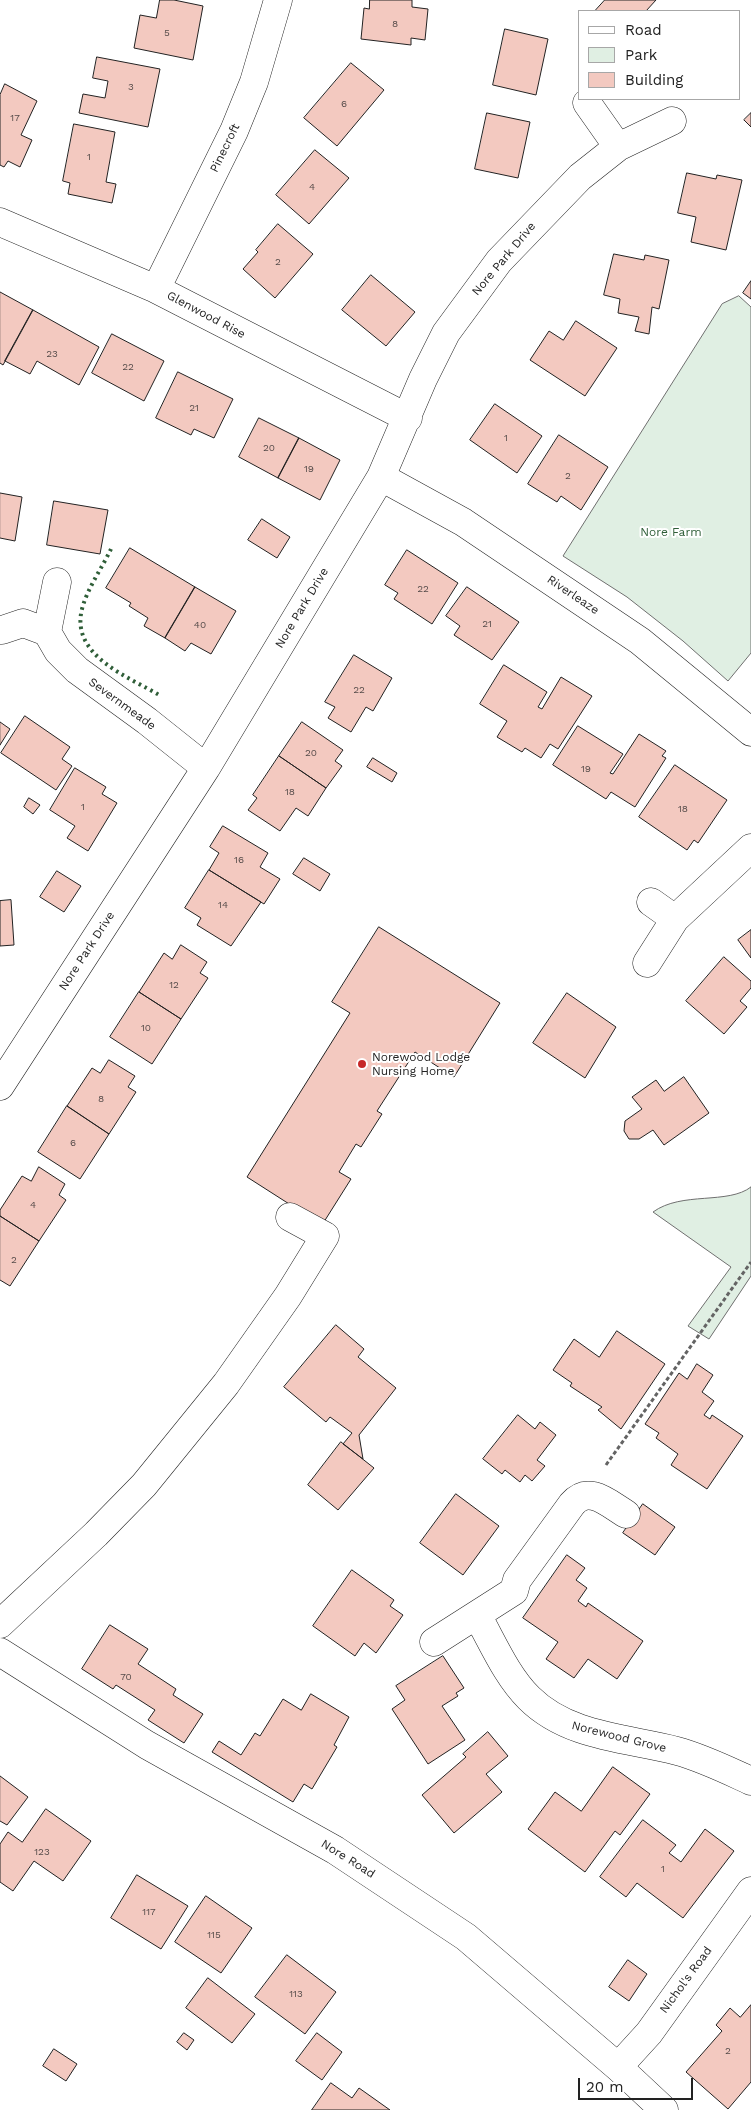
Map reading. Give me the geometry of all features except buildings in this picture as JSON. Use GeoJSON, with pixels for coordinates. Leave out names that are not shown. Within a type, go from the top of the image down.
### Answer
{"type":"FeatureCollection","features":[{"type":"Feature","properties":{"kind":"street","name":"Pinecroft"},"geometry":{"type":"LineString","coordinates":[[156,289],[234,131],[251,90],[278,0]]}},
{"type":"Feature","properties":{"kind":"street"},"geometry":{"type":"LineString","coordinates":[[587,103],[618,147]]}},
{"type":"Feature","properties":{"kind":"street","name":"Nore Park Drive"},"geometry":{"type":"LineString","coordinates":[[0,1086],[206,768],[381,477],[408,418],[422,379],[446,333],[476,291],[518,240],[580,177],[618,147],[672,121]]}},
{"type":"Feature","properties":{"kind":"street","name":"Glenwood Rise"},"geometry":{"type":"LineString","coordinates":[[0,222],[156,289],[408,418]]}},
{"type":"Feature","properties":{"kind":"street","name":"Riverleaze"},"geometry":{"type":"LineString","coordinates":[[381,477],[463,522],[640,641],[751,732]]}},
{"type":"Feature","properties":{"kind":"street"},"geometry":{"type":"LineString","coordinates":[[2,630],[22,623],[47,632],[57,582]]}},
{"type":"Feature","properties":{"kind":"street","name":"Severnmeade"},"geometry":{"type":"LineString","coordinates":[[47,632],[58,651],[77,670],[147,721],[206,768]]}},
{"type":"Feature","properties":{"kind":"street"},"geometry":{"type":"LineString","coordinates":[[647,963],[675,919],[751,848]]}},
{"type":"Feature","properties":{"kind":"street"},"geometry":{"type":"LineString","coordinates":[[651,902],[675,919]]}},
{"type":"Feature","properties":{"kind":"street"},"geometry":{"type":"LineString","coordinates":[[0,1624],[138,1492],[226,1384],[283,1304],[325,1236],[290,1217]]}},
{"type":"Feature","properties":{"kind":"street"},"geometry":{"type":"LineString","coordinates":[[434,1642],[514,1591],[517,1580],[572,1504],[584,1495],[597,1496],[626,1514]]}},
{"type":"Feature","properties":{"kind":"street","name":"Norewood Grove"},"geometry":{"type":"LineString","coordinates":[[477,1615],[514,1681],[529,1698],[556,1719],[583,1730],[698,1758],[751,1781]]}},
{"type":"Feature","properties":{"kind":"street","name":"Nore Road"},"geometry":{"type":"LineString","coordinates":[[0,1652],[147,1745],[335,1850],[466,1937],[618,2066],[664,2110]]}},
{"type":"Feature","properties":{"kind":"street","name":"Nichol's Road"},"geometry":{"type":"LineString","coordinates":[[618,2066],[649,2032],[751,1891]]}},
{"type":"Feature","properties":{"kind":"path"},"geometry":{"type":"LineString","coordinates":[[584,1495],[751,1262]]}},
{"type":"Feature","properties":{"kind":"green space","name":"Nore Farm"},"geometry":{"type":"Polygon","coordinates":[[[739,296],[751,307],[751,653],[728,681],[683,641],[627,597],[563,556],[722,304],[739,296]]]}},
{"type":"Feature","properties":{"kind":"green space"},"geometry":{"type":"Polygon","coordinates":[[[751,1187],[751,1276],[709,1339],[688,1326],[731,1267],[653,1212],[677,1202],[730,1196],[751,1187]]]}},
{"type":"Feature","properties":{"kind":"hedge"},"geometry":{"type":"LineString","coordinates":[[111,549],[84,601],[81,625],[85,640],[93,652],[105,663],[119,673],[161,696]]}},
{"type":"Feature","properties":{"kind":"place","name":"Norewood Lodge Nursing Home"},"geometry":{"type":"Point","coordinates":[362,1064]}}]}
